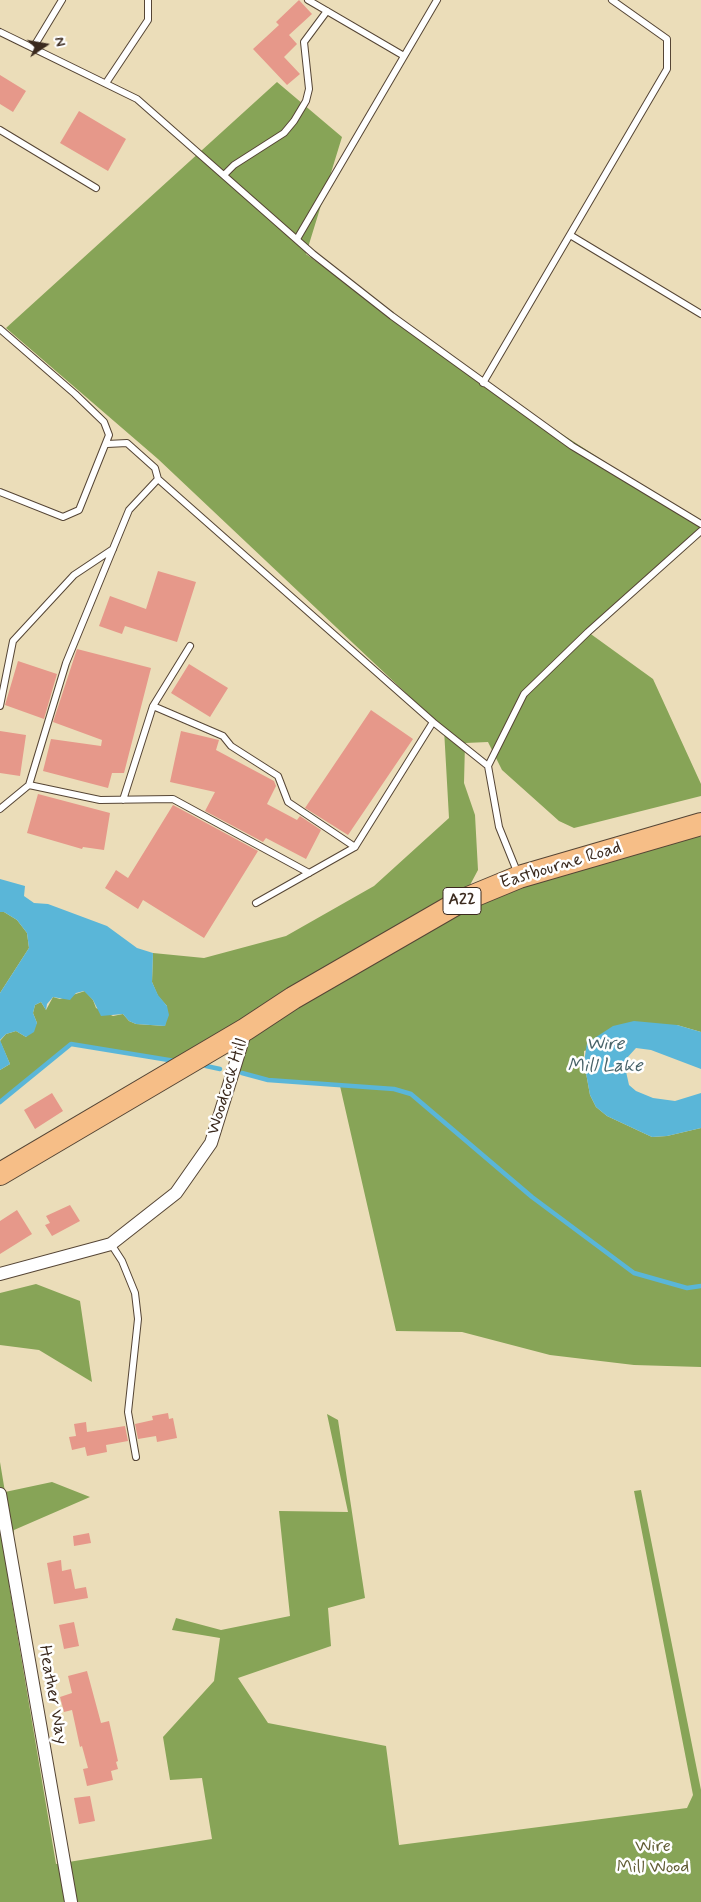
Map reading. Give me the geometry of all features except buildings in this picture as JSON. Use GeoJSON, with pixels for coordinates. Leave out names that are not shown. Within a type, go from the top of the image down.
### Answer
{"type":"FeatureCollection","features":[{"type":"Feature","properties":{"kind":"highway","name":"Eastbourne Road"},"geometry":{"type":"LineString","coordinates":[[246,1029],[293,998],[461,901],[519,877],[701,824]]}},
{"type":"Feature","properties":{"kind":"highway","name":"Woodcock Hill"},"geometry":{"type":"LineString","coordinates":[[0,1174],[246,1029]]}},
{"type":"Feature","properties":{"kind":"street","name":"Woodcock Hill"},"geometry":{"type":"LineString","coordinates":[[0,1274],[111,1244],[176,1193],[211,1143],[246,1029]]}},
{"type":"Feature","properties":{"kind":"street","name":"Heather Way"},"geometry":{"type":"LineString","coordinates":[[0,1494],[70,1902]]}},
{"type":"Feature","properties":{"kind":"lane"},"geometry":{"type":"LineString","coordinates":[[33,48],[62,0]]}},
{"type":"Feature","properties":{"kind":"lane"},"geometry":{"type":"LineString","coordinates":[[106,83],[148,20],[150,8],[148,0]]}},
{"type":"Feature","properties":{"kind":"lane"},"geometry":{"type":"LineString","coordinates":[[308,0],[404,56]]}},
{"type":"Feature","properties":{"kind":"lane"},"geometry":{"type":"LineString","coordinates":[[296,239],[437,0]]}},
{"type":"Feature","properties":{"kind":"lane"},"geometry":{"type":"LineString","coordinates":[[482,383],[667,69],[667,39],[612,0]]}},
{"type":"Feature","properties":{"kind":"lane"},"geometry":{"type":"LineString","coordinates":[[224,175],[234,166],[284,133],[294,121],[306,101],[309,89],[304,42],[327,11]]}},
{"type":"Feature","properties":{"kind":"lane"},"geometry":{"type":"LineString","coordinates":[[0,32],[137,99],[296,239],[392,316],[482,383],[572,446],[701,524]]}},
{"type":"Feature","properties":{"kind":"lane"},"geometry":{"type":"LineString","coordinates":[[0,130],[96,188]]}},
{"type":"Feature","properties":{"kind":"lane"},"geometry":{"type":"LineString","coordinates":[[570,235],[701,314]]}},
{"type":"Feature","properties":{"kind":"lane"},"geometry":{"type":"LineString","coordinates":[[0,329],[75,394],[104,422],[109,435],[108,444],[80,510],[63,517],[0,492]]}},
{"type":"Feature","properties":{"kind":"lane"},"geometry":{"type":"LineString","coordinates":[[108,444],[127,443],[155,468],[158,479],[433,722],[488,766]]}},
{"type":"Feature","properties":{"kind":"lane"},"geometry":{"type":"LineString","coordinates":[[0,809],[29,785],[66,663],[130,510],[158,479]]}},
{"type":"Feature","properties":{"kind":"lane"},"geometry":{"type":"LineString","coordinates":[[519,877],[499,827],[488,766],[524,694],[588,632],[701,531]]}},
{"type":"Feature","properties":{"kind":"lane"},"geometry":{"type":"LineString","coordinates":[[0,706],[13,641],[74,575],[114,548]]}},
{"type":"Feature","properties":{"kind":"lane"},"geometry":{"type":"LineString","coordinates":[[123,800],[153,706],[190,646]]}},
{"type":"Feature","properties":{"kind":"lane"},"geometry":{"type":"LineString","coordinates":[[153,706],[224,736],[230,746],[278,776],[288,802],[355,846]]}},
{"type":"Feature","properties":{"kind":"lane"},"geometry":{"type":"LineString","coordinates":[[256,903],[355,846],[433,722]]}},
{"type":"Feature","properties":{"kind":"lane"},"geometry":{"type":"LineString","coordinates":[[29,785],[100,800],[173,798],[309,873]]}},
{"type":"Feature","properties":{"kind":"lane"},"geometry":{"type":"LineString","coordinates":[[111,1244],[122,1260],[136,1293],[138,1319],[128,1412],[136,1456]]}},
{"type":"Feature","properties":{"kind":"green space"},"geometry":{"type":"Polygon","coordinates":[[[277,82],[342,137],[306,254],[483,383],[701,524],[701,531],[588,632],[653,679],[701,784],[701,796],[574,828],[559,821],[502,770],[488,742],[465,743],[464,783],[475,815],[478,870],[462,900],[685,829],[701,837],[701,1032],[677,1025],[584,1051],[584,1062],[590,1095],[596,1107],[607,1116],[652,1137],[667,1136],[701,1128],[701,1367],[634,1365],[550,1355],[462,1332],[396,1331],[340,1086],[268,1080],[232,1071],[246,1030],[179,1062],[71,1044],[0,1102],[0,1070],[10,1064],[0,1041],[6,1034],[16,1031],[26,1037],[37,1023],[33,1013],[35,1005],[41,1002],[46,1010],[53,997],[60,999],[85,991],[93,1000],[96,1008],[113,1016],[123,1014],[129,1021],[136,1024],[165,1026],[167,1006],[158,996],[152,982],[153,953],[204,958],[286,936],[374,886],[449,818],[444,729],[158,459],[6,328],[277,82]]]}},
{"type":"Feature","properties":{"kind":"green space"},"geometry":{"type":"Polygon","coordinates":[[[0,912],[4,912],[17,920],[27,933],[29,948],[0,993],[0,912]]]}},
{"type":"Feature","properties":{"kind":"green space"},"geometry":{"type":"Polygon","coordinates":[[[36,1284],[80,1301],[92,1382],[39,1350],[0,1345],[0,1293],[36,1284]]]}},
{"type":"Feature","properties":{"kind":"green space","name":"Wire Mill Wood"},"geometry":{"type":"Polygon","coordinates":[[[327,1414],[338,1420],[365,1598],[328,1608],[331,1646],[238,1678],[268,1723],[386,1746],[399,1845],[687,1808],[693,1795],[634,1491],[641,1490],[701,1790],[701,1902],[0,1902],[0,1462],[5,1492],[52,1482],[90,1497],[14,1530],[9,1585],[56,1864],[212,1839],[202,1778],[170,1780],[163,1737],[214,1681],[220,1638],[172,1630],[176,1618],[221,1630],[290,1616],[279,1511],[348,1512],[327,1414]]]}},
{"type":"Feature","properties":{"kind":"water"},"geometry":{"type":"Polygon","coordinates":[[[0,879],[25,886],[24,896],[34,903],[48,904],[107,926],[137,948],[153,953],[152,982],[158,995],[167,1006],[169,1015],[165,1026],[136,1024],[129,1021],[123,1014],[101,1016],[93,1000],[84,991],[76,993],[70,1000],[53,997],[47,1004],[46,1010],[41,1002],[35,1005],[33,1013],[37,1023],[34,1032],[26,1037],[16,1031],[6,1034],[0,1040],[0,993],[29,948],[27,933],[17,920],[4,912],[0,912],[0,879]]]}},
{"type":"Feature","properties":{"kind":"water","name":"Wire Mill Lake"},"geometry":{"type":"Polygon","coordinates":[[[634,1021],[677,1025],[701,1032],[701,1069],[651,1050],[636,1048],[626,1059],[625,1067],[629,1085],[636,1091],[653,1098],[675,1101],[701,1093],[701,1128],[667,1136],[652,1137],[607,1116],[596,1107],[590,1095],[584,1062],[587,1043],[613,1026],[634,1021]]]}},
{"type":"Feature","properties":{"kind":"water"},"geometry":{"type":"Polygon","coordinates":[[[0,1040],[10,1064],[0,1070],[0,1040]]]}},
{"type":"Feature","properties":{"kind":"waterway"},"geometry":{"type":"LineString","coordinates":[[0,1102],[71,1044],[175,1061]]}},
{"type":"Feature","properties":{"kind":"waterway"},"geometry":{"type":"LineString","coordinates":[[206,1066],[220,1069]]}},
{"type":"Feature","properties":{"kind":"waterway"},"geometry":{"type":"LineString","coordinates":[[242,1073],[268,1080],[394,1089],[411,1094],[532,1197],[634,1273],[687,1288],[701,1286]]}}]}
